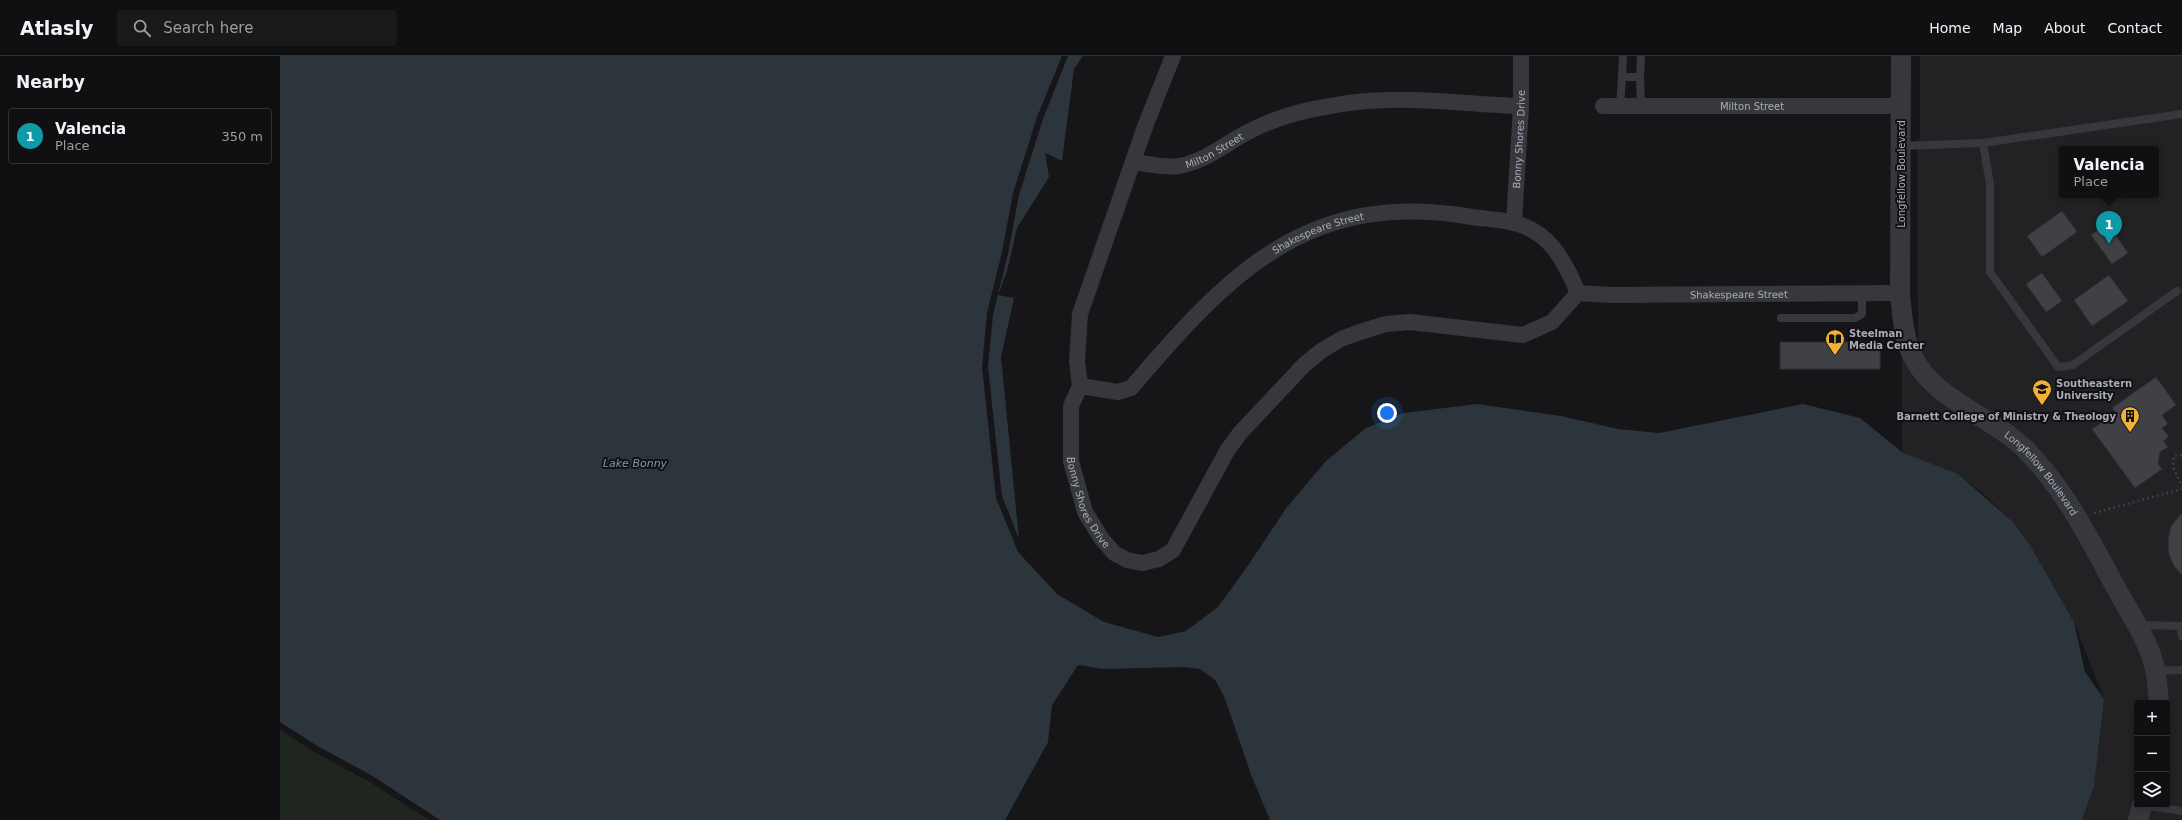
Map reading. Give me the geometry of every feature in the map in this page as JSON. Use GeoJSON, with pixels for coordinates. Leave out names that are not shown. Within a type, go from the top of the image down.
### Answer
{"type":"FeatureCollection","features":[{"type":"Feature","properties":{"kind":"street"},"geometry":{"type":"LineString","coordinates":[[1080,386],[1077,340],[1080,314],[1173,56]]}},
{"type":"Feature","properties":{"kind":"street","name":"Bonny Shores Drive"},"geometry":{"type":"LineString","coordinates":[[1514,223],[1521,106],[1521,56]]}},
{"type":"Feature","properties":{"kind":"street","name":"Longfellow Boulevard"},"geometry":{"type":"LineString","coordinates":[[1901,56],[1900,293],[1904,327],[1911,353],[1920,370],[1953,399],[2004,431],[2047,472],[2070,506],[2138,625],[2148,648],[2155,672],[2159,700]]}},
{"type":"Feature","properties":{"kind":"street","name":"Milton Street"},"geometry":{"type":"LineString","coordinates":[[1134,162],[1178,166],[1212,154],[1226,143],[1269,124],[1329,106],[1372,99],[1416,98],[1521,106]]}},
{"type":"Feature","properties":{"kind":"street","name":"Milton Street"},"geometry":{"type":"LineString","coordinates":[[1604,106],[1901,106]]}},
{"type":"Feature","properties":{"kind":"street","name":"Shakespeare Street"},"geometry":{"type":"LineString","coordinates":[[1080,386],[1118,392],[1131,388],[1222,290],[1243,271],[1295,237],[1341,220],[1379,213],[1411,210],[1438,211],[1514,223],[1536,231],[1549,242],[1562,258],[1578,293],[1609,295],[1900,293]]}},
{"type":"Feature","properties":{"kind":"street","name":"Bonny Shores Drive"},"geometry":{"type":"LineString","coordinates":[[1080,386],[1071,406],[1071,461],[1085,512],[1101,538],[1114,553],[1126,560],[1142,563],[1159,559],[1173,550],[1227,452],[1240,433],[1304,365],[1321,351],[1341,339],[1360,332],[1386,324],[1410,322],[1523,335],[1552,322],[1578,293]]}},
{"type":"Feature","properties":{"kind":"street"},"geometry":{"type":"LineString","coordinates":[[2138,820],[2142,808]]}},
{"type":"Feature","properties":{"kind":"lane"},"geometry":{"type":"LineString","coordinates":[[1620,106],[1623,56]]}},
{"type":"Feature","properties":{"kind":"lane"},"geometry":{"type":"LineString","coordinates":[[1641,56],[1641,106]]}},
{"type":"Feature","properties":{"kind":"lane"},"geometry":{"type":"LineString","coordinates":[[1622,77],[1640,77]]}},
{"type":"Feature","properties":{"kind":"lane"},"geometry":{"type":"LineString","coordinates":[[1901,146],[1983,143],[2182,114]]}},
{"type":"Feature","properties":{"kind":"lane"},"geometry":{"type":"LineString","coordinates":[[1983,143],[1990,184],[1990,272],[2058,367],[2073,365],[2177,291]]}},
{"type":"Feature","properties":{"kind":"lane"},"geometry":{"type":"LineString","coordinates":[[1781,318],[1855,318],[1862,314],[1862,293]]}},
{"type":"Feature","properties":{"kind":"lane"},"geometry":{"type":"LineString","coordinates":[[2138,625],[2181,626],[2182,636]]}},
{"type":"Feature","properties":{"kind":"lane"},"geometry":{"type":"LineString","coordinates":[[2155,672],[2182,668]]}},
{"type":"Feature","properties":{"kind":"lane"},"geometry":{"type":"LineString","coordinates":[[2162,808],[2182,811]]}},
{"type":"Feature","properties":{"kind":"path"},"geometry":{"type":"LineString","coordinates":[[2089,514],[2182,488],[2173,467],[2174,456],[2182,455]]}},
{"type":"Feature","properties":{"kind":"shaded area","name":"Southeastern University"},"geometry":{"type":"Polygon","coordinates":[[[1920,56],[2182,56],[2182,820],[2082,820],[2094,787],[2104,699],[2074,622],[2030,545],[2012,521],[1988,498],[1958,474],[1902,452],[1902,360],[1918,337],[1917,139],[1920,139],[1920,56]]]}},
{"type":"Feature","properties":{"kind":"shaded area"},"geometry":{"type":"Polygon","coordinates":[[[280,730],[316,753],[368,781],[429,820],[280,820],[280,730]]]}},
{"type":"Feature","properties":{"kind":"water","name":"Lake Bonny"},"geometry":{"type":"Polygon","coordinates":[[[280,56],[1062,56],[1037,117],[1013,193],[1002,252],[987,313],[982,367],[996,498],[1018,552],[1057,594],[1104,622],[1158,637],[1186,631],[1218,607],[1287,507],[1326,461],[1366,428],[1404,413],[1477,404],[1561,416],[1618,429],[1659,433],[1803,404],[1860,418],[1902,452],[1958,474],[2012,521],[2030,545],[2074,622],[2085,672],[2104,699],[2094,787],[2082,820],[1270,820],[1252,777],[1224,696],[1215,680],[1200,669],[1182,667],[1103,669],[1078,665],[1052,705],[1048,742],[1005,820],[440,820],[371,775],[319,747],[280,722],[280,56]]]}},
{"type":"Feature","properties":{"kind":"water"},"geometry":{"type":"Polygon","coordinates":[[[1068,56],[1083,56],[1074,69],[1062,161],[1045,153],[1049,177],[1017,228],[1007,271],[998,295],[1014,298],[1001,357],[1019,539],[1002,496],[988,367],[993,315],[1008,254],[1019,195],[1043,119],[1068,56]]]}},
{"type":"Feature","properties":{"kind":"building"},"geometry":{"type":"Polygon","coordinates":[[[2062,211],[2077,232],[2042,257],[2027,236],[2062,211]]]}},
{"type":"Feature","properties":{"kind":"building"},"geometry":{"type":"Polygon","coordinates":[[[2107,223],[2128,253],[2112,264],[2091,235],[2107,223]]]}},
{"type":"Feature","properties":{"kind":"building"},"geometry":{"type":"Polygon","coordinates":[[[2042,273],[2062,301],[2046,312],[2026,284],[2042,273]]]}},
{"type":"Feature","properties":{"kind":"building"},"geometry":{"type":"Polygon","coordinates":[[[2109,275],[2128,301],[2092,326],[2074,300],[2109,275]]]}},
{"type":"Feature","properties":{"kind":"building"},"geometry":{"type":"Polygon","coordinates":[[[1780,342],[1880,342],[1880,369],[1780,369],[1780,342]]]}},
{"type":"Feature","properties":{"kind":"building","name":"Barnett College of Ministry & Theology"},"geometry":{"type":"Polygon","coordinates":[[[2156,377],[2176,405],[2162,415],[2168,424],[2162,428],[2169,437],[2163,441],[2168,447],[2160,452],[2158,464],[2162,469],[2135,488],[2092,429],[2116,413],[2112,408],[2156,377]]]}},
{"type":"Feature","properties":{"kind":"building"},"geometry":{"type":"Polygon","coordinates":[[[2182,513],[2182,575],[2174,566],[2169,554],[2168,540],[2171,526],[2182,513]]]}},
{"type":"Feature","properties":{"kind":"place","name":"Valencia"},"geometry":{"type":"Point","coordinates":[2109,244]}},
{"type":"Feature","properties":{"kind":"place","name":"Steelman Media Center"},"geometry":{"type":"Point","coordinates":[1835,356]}},
{"type":"Feature","properties":{"kind":"place","name":"Southeastern University"},"geometry":{"type":"Point","coordinates":[2042,406]}},
{"type":"Feature","properties":{"kind":"place","name":"Barnett College of Ministry & Theology"},"geometry":{"type":"Point","coordinates":[2130,433]}}]}
